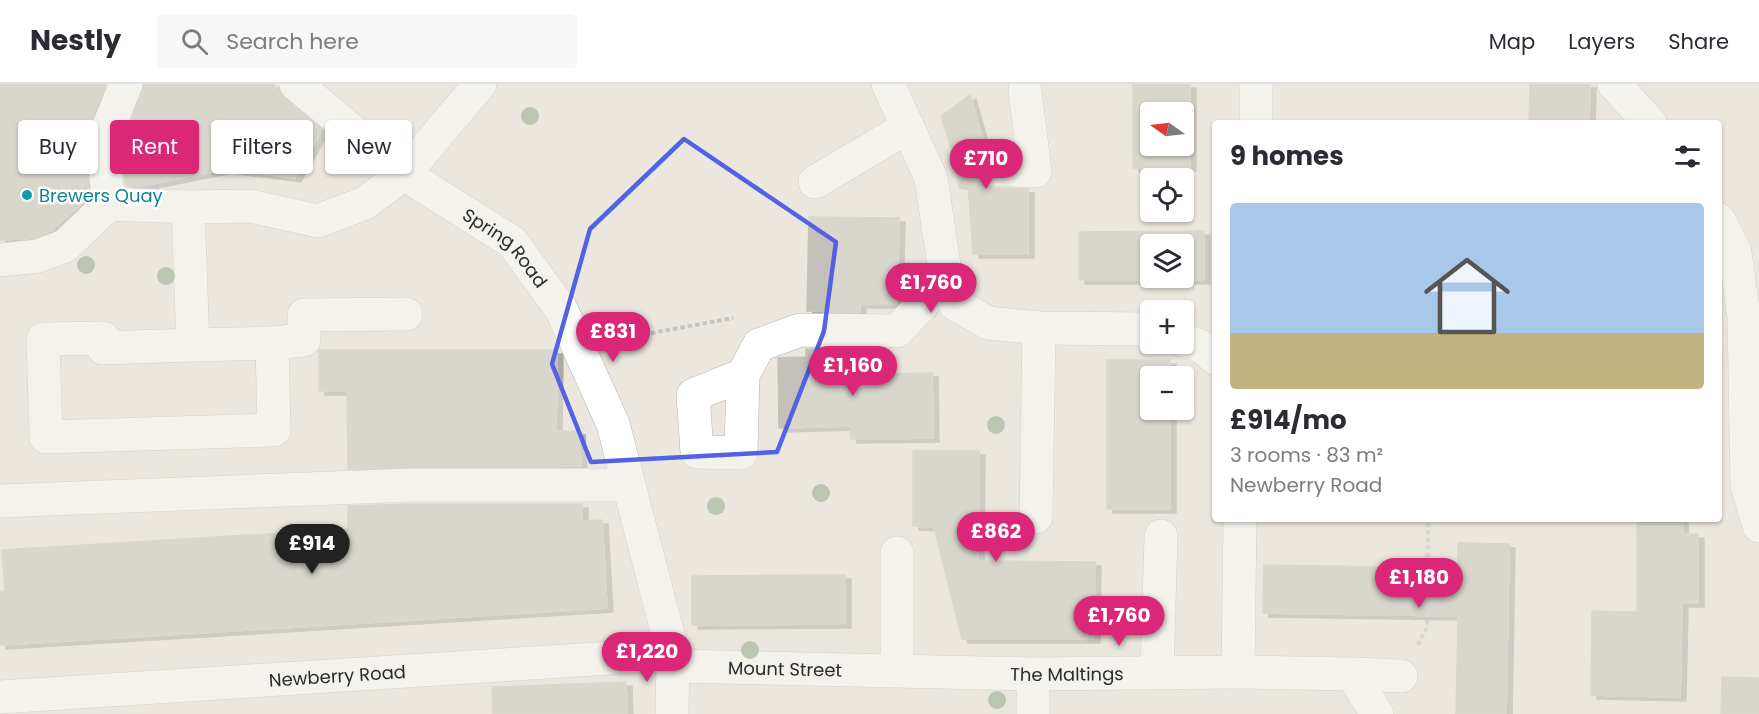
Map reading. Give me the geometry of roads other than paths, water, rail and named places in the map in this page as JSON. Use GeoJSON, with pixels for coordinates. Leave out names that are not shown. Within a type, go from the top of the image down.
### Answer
{"type":"FeatureCollection","features":[{"type":"Feature","properties":{"kind":"street"},"geometry":{"type":"LineString","coordinates":[[109,204],[102,142],[126,84]]}},
{"type":"Feature","properties":{"kind":"street","name":"Spring Road"},"geometry":{"type":"LineString","coordinates":[[296,84],[339,120]]}},
{"type":"Feature","properties":{"kind":"street"},"geometry":{"type":"LineString","coordinates":[[412,165],[480,84]]}},
{"type":"Feature","properties":{"kind":"street"},"geometry":{"type":"LineString","coordinates":[[888,84],[908,127],[944,175],[945,272],[955,304],[988,323],[1039,328],[1140,329]]}},
{"type":"Feature","properties":{"kind":"street"},"geometry":{"type":"LineString","coordinates":[[1256,84],[1256,120]]}},
{"type":"Feature","properties":{"kind":"street"},"geometry":{"type":"LineString","coordinates":[[1614,84],[1647,120]]}},
{"type":"Feature","properties":{"kind":"street"},"geometry":{"type":"LineString","coordinates":[[992,169],[1035,171],[1025,91]]}},
{"type":"Feature","properties":{"kind":"street"},"geometry":{"type":"LineString","coordinates":[[815,182],[908,127]]}},
{"type":"Feature","properties":{"kind":"street"},"geometry":{"type":"LineString","coordinates":[[0,260],[38,256],[65,246],[109,204],[188,207],[250,206],[318,221],[365,203],[404,174]]}},
{"type":"Feature","properties":{"kind":"street","name":"Spring Road"},"geometry":{"type":"LineString","coordinates":[[404,174],[512,242],[561,309],[613,424],[673,660],[672,714]]}},
{"type":"Feature","properties":{"kind":"street"},"geometry":{"type":"LineString","coordinates":[[188,207],[193,345]]}},
{"type":"Feature","properties":{"kind":"street"},"geometry":{"type":"LineString","coordinates":[[1722,226],[1735,252],[1732,333],[1747,485],[1759,526]]}},
{"type":"Feature","properties":{"kind":"street"},"geometry":{"type":"LineString","coordinates":[[743,375],[759,345],[800,330],[897,331],[922,305],[945,272]]}},
{"type":"Feature","properties":{"kind":"street"},"geometry":{"type":"LineString","coordinates":[[272,343],[274,430],[46,437],[43,339],[103,338],[104,348],[272,343],[304,340],[304,315],[406,314]]}},
{"type":"Feature","properties":{"kind":"street"},"geometry":{"type":"LineString","coordinates":[[1036,518],[1039,328]]}},
{"type":"Feature","properties":{"kind":"street"},"geometry":{"type":"LineString","coordinates":[[0,501],[412,485],[627,485]]}},
{"type":"Feature","properties":{"kind":"street"},"geometry":{"type":"LineString","coordinates":[[1238,672],[1240,522]]}},
{"type":"Feature","properties":{"kind":"street"},"geometry":{"type":"LineString","coordinates":[[1157,671],[1161,536]]}},
{"type":"Feature","properties":{"kind":"street"},"geometry":{"type":"LineString","coordinates":[[897,553],[897,670]]}},
{"type":"Feature","properties":{"kind":"street","name":"Mount Street"},"geometry":{"type":"LineString","coordinates":[[673,660],[897,670]]}},
{"type":"Feature","properties":{"kind":"street","name":"Newberry Road"},"geometry":{"type":"LineString","coordinates":[[0,697],[673,660]]}},
{"type":"Feature","properties":{"kind":"street","name":"The Maltings"},"geometry":{"type":"LineString","coordinates":[[897,670],[1033,674],[1157,671],[1401,676]]}},
{"type":"Feature","properties":{"kind":"street"},"geometry":{"type":"LineString","coordinates":[[1033,674],[1033,714]]}},
{"type":"Feature","properties":{"kind":"street"},"geometry":{"type":"LineString","coordinates":[[1352,674],[1377,714]]}},
{"type":"Feature","properties":{"kind":"tunnel"},"geometry":{"type":"LineString","coordinates":[[957,173],[992,169]]}},
{"type":"Feature","properties":{"kind":"place","name":"Brewers Quay"},"geometry":{"type":"Point","coordinates":[27,195]}}]}
